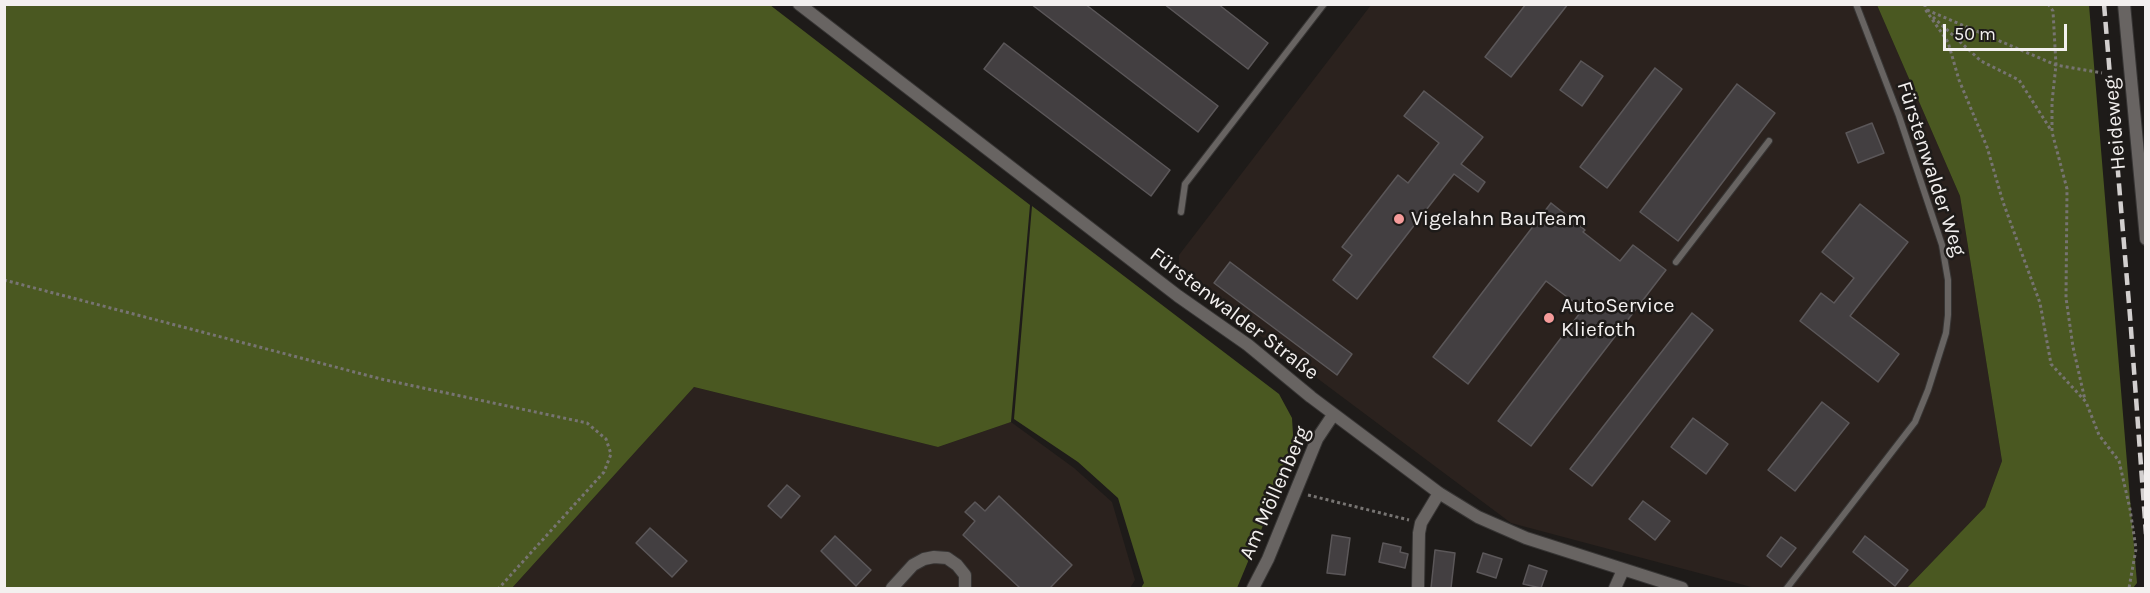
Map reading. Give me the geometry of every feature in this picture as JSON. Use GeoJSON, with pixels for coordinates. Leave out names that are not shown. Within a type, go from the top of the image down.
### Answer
{"type":"FeatureCollection","features":[{"type":"Feature","properties":{"kind":"street","name":"Fürstenwalder Straße"},"geometry":{"type":"LineString","coordinates":[[799,4],[1178,296],[1258,352],[1333,414],[1439,493],[1478,517],[1526,538],[1682,588]]}},
{"type":"Feature","properties":{"kind":"street","name":"Heideweg"},"geometry":{"type":"LineString","coordinates":[[2124,4],[2145,239]]}},
{"type":"Feature","properties":{"kind":"street","name":"Am Möllenberg"},"geometry":{"type":"LineString","coordinates":[[1253,588],[1268,559],[1317,439],[1333,414]]}},
{"type":"Feature","properties":{"kind":"street"},"geometry":{"type":"LineString","coordinates":[[1418,588],[1421,523],[1439,493]]}},
{"type":"Feature","properties":{"kind":"street"},"geometry":{"type":"LineString","coordinates":[[892,588],[913,565],[934,556],[947,558],[957,565],[965,575],[965,588]]}},
{"type":"Feature","properties":{"kind":"street"},"geometry":{"type":"LineString","coordinates":[[1615,588],[1623,570]]}},
{"type":"Feature","properties":{"kind":"lane"},"geometry":{"type":"LineString","coordinates":[[1181,212],[1185,184],[1324,4]]}},
{"type":"Feature","properties":{"kind":"lane","name":"Fürstenwalder Weg"},"geometry":{"type":"LineString","coordinates":[[1787,588],[1916,422],[1946,333],[1948,280],[1942,245],[1899,116],[1856,4]]}},
{"type":"Feature","properties":{"kind":"lane"},"geometry":{"type":"LineString","coordinates":[[1676,262],[1769,141]]}},
{"type":"Feature","properties":{"kind":"path"},"geometry":{"type":"LineString","coordinates":[[2048,4],[2053,11],[2056,65],[2052,132],[2067,189],[2066,298],[2073,347],[2085,402],[2099,435],[2119,461],[2130,509],[2136,549],[2129,588]]}},
{"type":"Feature","properties":{"kind":"path"},"geometry":{"type":"LineString","coordinates":[[1925,7],[2056,65],[2102,73]]}},
{"type":"Feature","properties":{"kind":"path"},"geometry":{"type":"LineString","coordinates":[[1925,7],[1981,61],[2019,80],[2052,132]]}},
{"type":"Feature","properties":{"kind":"path"},"geometry":{"type":"LineString","coordinates":[[1925,7],[1948,42],[1959,80],[1987,147],[2002,202],[2040,303],[2051,364],[2085,402]]}},
{"type":"Feature","properties":{"kind":"path"},"geometry":{"type":"LineString","coordinates":[[4,280],[381,379],[587,423],[606,439],[611,454],[604,472],[499,588]]}},
{"type":"Feature","properties":{"kind":"path"},"geometry":{"type":"LineString","coordinates":[[1294,492],[1421,523]]}},
{"type":"Feature","properties":{"kind":"shaded area"},"geometry":{"type":"Polygon","coordinates":[[[1371,5],[1877,5],[1960,196],[2002,461],[1985,507],[1907,588],[1755,588],[1511,523],[1179,275],[1179,255],[1371,5]]]}},
{"type":"Feature","properties":{"kind":"shaded area"},"geometry":{"type":"Polygon","coordinates":[[[694,387],[938,447],[1011,422],[1074,468],[1112,502],[1135,580],[1130,588],[512,588],[694,387]]]}},
{"type":"Feature","properties":{"kind":"green space"},"geometry":{"type":"Polygon","coordinates":[[[4,5],[770,5],[1030,205],[1011,422],[938,447],[694,387],[512,588],[5,588],[4,5]]]}},
{"type":"Feature","properties":{"kind":"green space"},"geometry":{"type":"Polygon","coordinates":[[[1877,5],[2089,5],[2137,583],[2133,588],[1907,588],[1985,507],[2002,461],[1960,196],[1877,5]]]}},
{"type":"Feature","properties":{"kind":"green space"},"geometry":{"type":"Polygon","coordinates":[[[1032,206],[1279,394],[1292,418],[1294,451],[1237,588],[1141,588],[1144,583],[1118,498],[1078,462],[1014,419],[1032,206]]]}},
{"type":"Feature","properties":{"kind":"building"},"geometry":{"type":"Polygon","coordinates":[[[1031,4],[1085,4],[1218,106],[1198,132],[1031,4]]]}},
{"type":"Feature","properties":{"kind":"building"},"geometry":{"type":"Polygon","coordinates":[[[1164,4],[1218,4],[1268,43],[1248,69],[1164,4]]]}},
{"type":"Feature","properties":{"kind":"building"},"geometry":{"type":"Polygon","coordinates":[[[1526,4],[1568,4],[1511,77],[1485,57],[1526,4]]]}},
{"type":"Feature","properties":{"kind":"building"},"geometry":{"type":"Polygon","coordinates":[[[1004,43],[1170,170],[1151,196],[984,69],[1004,43]]]}},
{"type":"Feature","properties":{"kind":"building"},"geometry":{"type":"Polygon","coordinates":[[[1581,61],[1603,76],[1582,106],[1560,90],[1581,61]]]}},
{"type":"Feature","properties":{"kind":"building"},"geometry":{"type":"Polygon","coordinates":[[[1655,68],[1682,89],[1607,188],[1580,167],[1655,68]]]}},
{"type":"Feature","properties":{"kind":"building"},"geometry":{"type":"Polygon","coordinates":[[[1737,84],[1775,113],[1678,241],[1640,212],[1737,84]]]}},
{"type":"Feature","properties":{"kind":"building","name":"Vigelahn BauTeam"},"geometry":{"type":"Polygon","coordinates":[[[1424,91],[1483,137],[1461,164],[1485,182],[1478,192],[1454,174],[1357,299],[1333,280],[1352,255],[1342,247],[1398,175],[1408,183],[1439,143],[1404,116],[1424,91]]]}},
{"type":"Feature","properties":{"kind":"building"},"geometry":{"type":"Polygon","coordinates":[[[1872,123],[1884,153],[1858,163],[1846,133],[1872,123]]]}},
{"type":"Feature","properties":{"kind":"building"},"geometry":{"type":"Polygon","coordinates":[[[1551,203],[1620,261],[1633,245],[1666,270],[1531,446],[1498,421],[1583,309],[1546,281],[1468,384],[1433,357],[1551,203]]]}},
{"type":"Feature","properties":{"kind":"building"},"geometry":{"type":"Polygon","coordinates":[[[1860,204],[1908,242],[1850,316],[1899,354],[1878,382],[1800,321],[1821,293],[1834,303],[1854,278],[1822,252],[1860,204]]]}},
{"type":"Feature","properties":{"kind":"building"},"geometry":{"type":"Polygon","coordinates":[[[1230,262],[1352,354],[1337,375],[1214,283],[1230,262]]]}},
{"type":"Feature","properties":{"kind":"building"},"geometry":{"type":"Polygon","coordinates":[[[1692,313],[1713,330],[1592,486],[1570,469],[1692,313]]]}},
{"type":"Feature","properties":{"kind":"building"},"geometry":{"type":"Polygon","coordinates":[[[1822,402],[1849,423],[1795,491],[1768,470],[1822,402]]]}},
{"type":"Feature","properties":{"kind":"building"},"geometry":{"type":"Polygon","coordinates":[[[1693,418],[1728,444],[1706,474],[1671,447],[1693,418]]]}},
{"type":"Feature","properties":{"kind":"building"},"geometry":{"type":"Polygon","coordinates":[[[787,485],[800,496],[781,518],[768,506],[787,485]]]}},
{"type":"Feature","properties":{"kind":"building"},"geometry":{"type":"Polygon","coordinates":[[[999,496],[1072,565],[1050,588],[1020,588],[963,535],[975,521],[965,512],[975,502],[985,511],[999,496]]]}},
{"type":"Feature","properties":{"kind":"building"},"geometry":{"type":"Polygon","coordinates":[[[1643,501],[1670,521],[1655,540],[1629,519],[1643,501]]]}},
{"type":"Feature","properties":{"kind":"building"},"geometry":{"type":"Polygon","coordinates":[[[650,528],[687,561],[672,577],[636,543],[650,528]]]}},
{"type":"Feature","properties":{"kind":"building"},"geometry":{"type":"Polygon","coordinates":[[[1332,535],[1350,538],[1345,575],[1327,573],[1332,535]]]}},
{"type":"Feature","properties":{"kind":"building"},"geometry":{"type":"Polygon","coordinates":[[[835,536],[871,570],[856,586],[821,551],[835,536]]]}},
{"type":"Feature","properties":{"kind":"building"},"geometry":{"type":"Polygon","coordinates":[[[1865,536],[1908,570],[1895,586],[1853,552],[1865,536]]]}},
{"type":"Feature","properties":{"kind":"building"},"geometry":{"type":"Polygon","coordinates":[[[1781,537],[1796,548],[1781,567],[1767,556],[1781,537]]]}},
{"type":"Feature","properties":{"kind":"building"},"geometry":{"type":"Polygon","coordinates":[[[1383,543],[1401,547],[1400,552],[1408,554],[1405,568],[1379,562],[1383,543]]]}},
{"type":"Feature","properties":{"kind":"building"},"geometry":{"type":"Polygon","coordinates":[[[1435,550],[1455,553],[1451,588],[1431,588],[1435,550]]]}},
{"type":"Feature","properties":{"kind":"building"},"geometry":{"type":"Polygon","coordinates":[[[1483,553],[1502,559],[1496,578],[1477,572],[1483,553]]]}},
{"type":"Feature","properties":{"kind":"building"},"geometry":{"type":"Polygon","coordinates":[[[1529,565],[1547,571],[1541,588],[1523,584],[1529,565]]]}},
{"type":"Feature","properties":{"kind":"railway"},"geometry":{"type":"LineString","coordinates":[[2104,4],[2146,534]]}},
{"type":"Feature","properties":{"kind":"place","name":"Vigelahn BauTeam"},"geometry":{"type":"Point","coordinates":[1399,219]}},
{"type":"Feature","properties":{"kind":"place","name":"AutoService Kliefoth"},"geometry":{"type":"Point","coordinates":[1549,318]}}]}
